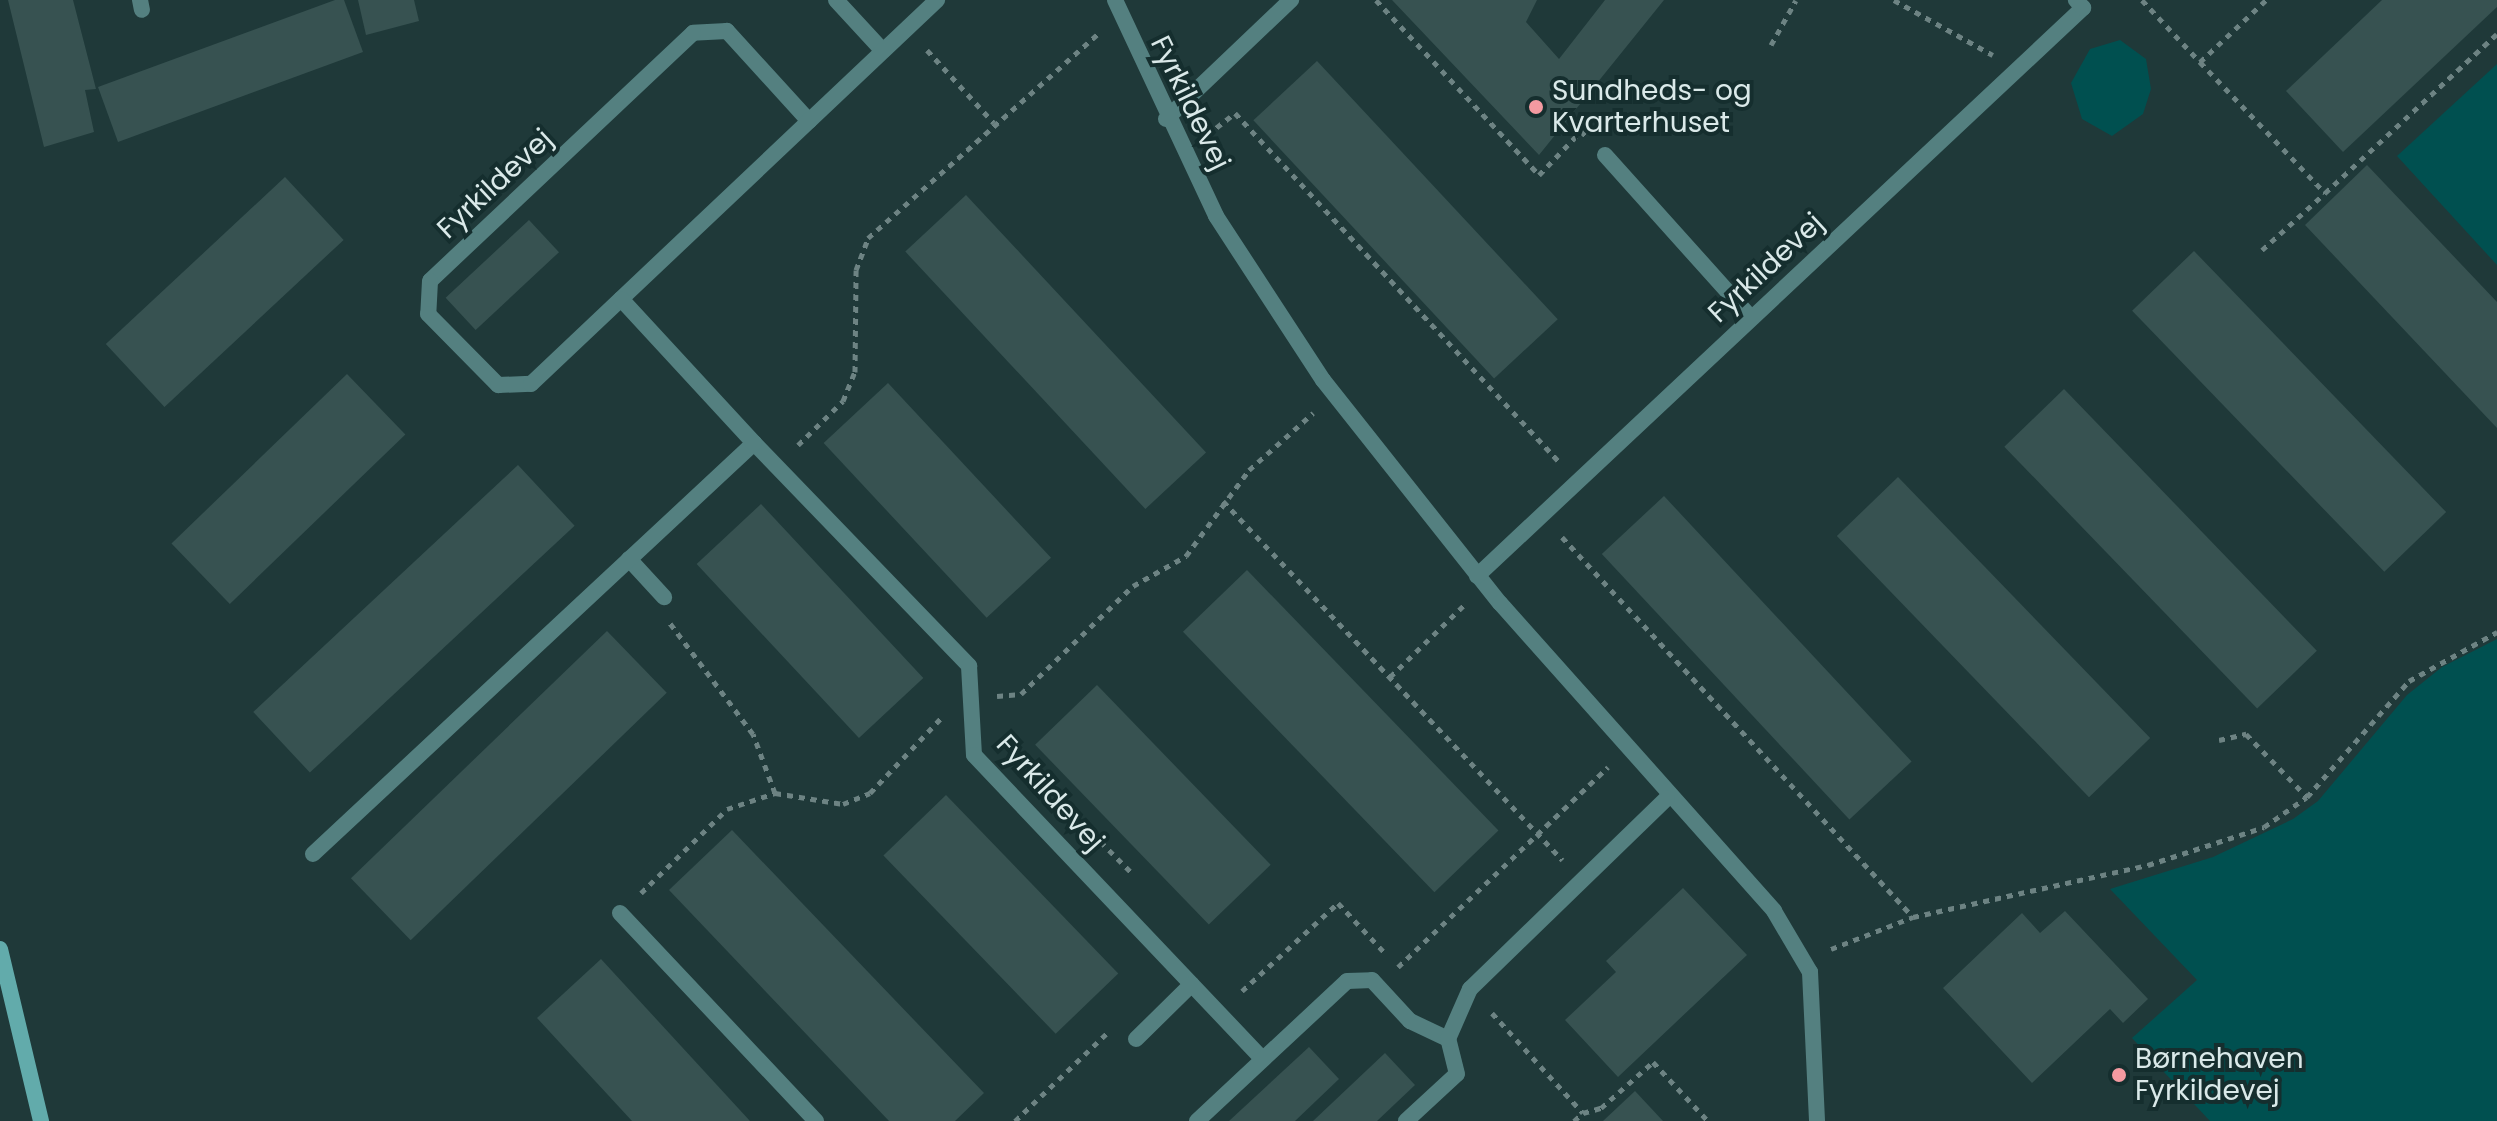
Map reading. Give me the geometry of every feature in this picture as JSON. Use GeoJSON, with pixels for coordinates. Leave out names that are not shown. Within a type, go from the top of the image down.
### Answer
{"type":"FeatureCollection","features":[{"type":"Feature","properties":{"kind":"street"},"geometry":{"type":"LineString","coordinates":[[836,0],[883,51]]}},
{"type":"Feature","properties":{"kind":"street","name":"Fyrkildevej"},"geometry":{"type":"LineString","coordinates":[[809,121],[727,31],[693,33],[430,281],[428,314],[498,385],[531,384],[937,0]]}},
{"type":"Feature","properties":{"kind":"street","name":"Fyrkildevej"},"geometry":{"type":"LineString","coordinates":[[1115,0],[1166,119],[1216,216],[1335,394],[1481,580],[1667,798],[1774,911],[1803,960],[1815,1029],[1817,1121]]}},
{"type":"Feature","properties":{"kind":"street"},"geometry":{"type":"LineString","coordinates":[[1166,119],[1291,0]]}},
{"type":"Feature","properties":{"kind":"street","name":"Fyrkildevej"},"geometry":{"type":"LineString","coordinates":[[1481,580],[1542,515],[2083,8],[2076,0]]}},
{"type":"Feature","properties":{"kind":"street"},"geometry":{"type":"LineString","coordinates":[[1605,155],[1751,318]]}},
{"type":"Feature","properties":{"kind":"street","name":"Fyrkildevej"},"geometry":{"type":"LineString","coordinates":[[621,299],[754,443],[969,666],[974,755],[1262,1058]]}},
{"type":"Feature","properties":{"kind":"street"},"geometry":{"type":"LineString","coordinates":[[313,854],[754,443]]}},
{"type":"Feature","properties":{"kind":"street"},"geometry":{"type":"LineString","coordinates":[[629,559],[664,597]]}},
{"type":"Feature","properties":{"kind":"street"},"geometry":{"type":"LineString","coordinates":[[1406,1121],[1457,1074],[1448,1039],[1470,989],[1667,798]]}},
{"type":"Feature","properties":{"kind":"street"},"geometry":{"type":"LineString","coordinates":[[620,913],[816,1121]]}},
{"type":"Feature","properties":{"kind":"street"},"geometry":{"type":"LineString","coordinates":[[0,949],[41,1121]]}},
{"type":"Feature","properties":{"kind":"street"},"geometry":{"type":"LineString","coordinates":[[1197,1121],[1347,981],[1372,980],[1410,1021],[1448,1039]]}},
{"type":"Feature","properties":{"kind":"street"},"geometry":{"type":"LineString","coordinates":[[1136,1039],[1192,984]]}},
{"type":"Feature","properties":{"kind":"path"},"geometry":{"type":"LineString","coordinates":[[1376,0],[1539,175],[1581,131],[1605,155]]}},
{"type":"Feature","properties":{"kind":"path"},"geometry":{"type":"LineString","coordinates":[[1771,45],[1796,0]]}},
{"type":"Feature","properties":{"kind":"path"},"geometry":{"type":"LineString","coordinates":[[1894,0],[2018,69]]}},
{"type":"Feature","properties":{"kind":"path"},"geometry":{"type":"LineString","coordinates":[[2142,0],[2325,193]]}},
{"type":"Feature","properties":{"kind":"path"},"geometry":{"type":"LineString","coordinates":[[2200,62],[2266,0]]}},
{"type":"Feature","properties":{"kind":"path"},"geometry":{"type":"LineString","coordinates":[[776,466],[843,401],[855,372],[856,270],[868,238],[1079,44],[1122,19]]}},
{"type":"Feature","properties":{"kind":"path"},"geometry":{"type":"LineString","coordinates":[[907,28],[994,123]]}},
{"type":"Feature","properties":{"kind":"path"},"geometry":{"type":"LineString","coordinates":[[2262,250],[2497,34]]}},
{"type":"Feature","properties":{"kind":"path"},"geometry":{"type":"LineString","coordinates":[[1235,113],[1578,482]]}},
{"type":"Feature","properties":{"kind":"path"},"geometry":{"type":"LineString","coordinates":[[620,913],[727,809],[775,793],[843,804],[870,793],[949,708],[971,698],[1021,694],[1133,586],[1186,556],[1223,501],[1335,394]]}},
{"type":"Feature","properties":{"kind":"path"},"geometry":{"type":"LineString","coordinates":[[1223,501],[1581,879]]}},
{"type":"Feature","properties":{"kind":"path"},"geometry":{"type":"LineString","coordinates":[[1542,515],[1913,917]]}},
{"type":"Feature","properties":{"kind":"path"},"geometry":{"type":"LineString","coordinates":[[1390,677],[1481,580]]}},
{"type":"Feature","properties":{"kind":"path"},"geometry":{"type":"LineString","coordinates":[[664,597],[670,623],[753,734],[775,793]]}},
{"type":"Feature","properties":{"kind":"path"},"geometry":{"type":"LineString","coordinates":[[1803,960],[1913,917],[2148,865],[2264,827],[2307,797],[2409,681],[2497,632]]}},
{"type":"Feature","properties":{"kind":"path"},"geometry":{"type":"LineString","coordinates":[[2219,740],[2246,734],[2307,797]]}},
{"type":"Feature","properties":{"kind":"path"},"geometry":{"type":"LineString","coordinates":[[1234,982],[1244,993],[1338,903],[1398,967],[1626,750]]}},
{"type":"Feature","properties":{"kind":"path"},"geometry":{"type":"LineString","coordinates":[[1002,785],[1028,761],[1136,877]]}},
{"type":"Feature","properties":{"kind":"path"},"geometry":{"type":"LineString","coordinates":[[1470,989],[1583,1113]]}},
{"type":"Feature","properties":{"kind":"path"},"geometry":{"type":"LineString","coordinates":[[1015,1121],[1118,1022]]}},
{"type":"Feature","properties":{"kind":"path"},"geometry":{"type":"LineString","coordinates":[[1574,1121],[1583,1113],[1601,1108],[1653,1062],[1708,1121]]}},
{"type":"Feature","properties":{"kind":"shaded area"},"geometry":{"type":"Polygon","coordinates":[[[2120,40],[2146,59],[2151,89],[2143,114],[2112,136],[2082,119],[2071,83],[2090,49],[2120,40]]]}},
{"type":"Feature","properties":{"kind":"shaded area"},"geometry":{"type":"Polygon","coordinates":[[[2497,64],[2497,265],[2397,156],[2497,64]]]}},
{"type":"Feature","properties":{"kind":"shaded area"},"geometry":{"type":"Polygon","coordinates":[[[2497,639],[2497,1121],[2210,1121],[2132,1038],[2197,980],[2110,889],[2213,857],[2293,819],[2318,801],[2407,695],[2442,667],[2497,639]]]}},
{"type":"Feature","properties":{"kind":"building"},"geometry":{"type":"Polygon","coordinates":[[[8,0],[73,0],[96,89],[85,90],[94,132],[44,147],[8,0]]]}},
{"type":"Feature","properties":{"kind":"building"},"geometry":{"type":"Polygon","coordinates":[[[335,0],[344,0],[363,52],[118,142],[98,87],[335,0]]]}},
{"type":"Feature","properties":{"kind":"building"},"geometry":{"type":"Polygon","coordinates":[[[358,0],[414,0],[419,21],[366,35],[358,0]]]}},
{"type":"Feature","properties":{"kind":"building","name":"Sundheds- og Kvarterhuset"},"geometry":{"type":"Polygon","coordinates":[[[1392,0],[1537,0],[1526,22],[1559,59],[1605,0],[1664,0],[1539,155],[1392,0]]]}},
{"type":"Feature","properties":{"kind":"building"},"geometry":{"type":"Polygon","coordinates":[[[2382,0],[2497,0],[2497,7],[2343,152],[2286,91],[2382,0]]]}},
{"type":"Feature","properties":{"kind":"building"},"geometry":{"type":"Polygon","coordinates":[[[1317,61],[1558,319],[1494,379],[1253,120],[1317,61]]]}},
{"type":"Feature","properties":{"kind":"building"},"geometry":{"type":"Polygon","coordinates":[[[2367,165],[2497,302],[2497,428],[2305,225],[2367,165]]]}},
{"type":"Feature","properties":{"kind":"building"},"geometry":{"type":"Polygon","coordinates":[[[285,177],[344,240],[164,407],[106,344],[285,177]]]}},
{"type":"Feature","properties":{"kind":"building"},"geometry":{"type":"Polygon","coordinates":[[[966,195],[1206,452],[1145,509],[905,252],[966,195]]]}},
{"type":"Feature","properties":{"kind":"building"},"geometry":{"type":"Polygon","coordinates":[[[529,220],[559,252],[476,330],[446,298],[529,220]]]}},
{"type":"Feature","properties":{"kind":"building"},"geometry":{"type":"Polygon","coordinates":[[[2194,251],[2446,512],[2384,572],[2132,311],[2194,251]]]}},
{"type":"Feature","properties":{"kind":"building"},"geometry":{"type":"Polygon","coordinates":[[[347,374],[405,434],[230,604],[171,543],[347,374]]]}},
{"type":"Feature","properties":{"kind":"building"},"geometry":{"type":"Polygon","coordinates":[[[888,383],[1051,558],[987,618],[824,443],[888,383]]]}},
{"type":"Feature","properties":{"kind":"building"},"geometry":{"type":"Polygon","coordinates":[[[2064,389],[2317,651],[2257,708],[2004,447],[2064,389]]]}},
{"type":"Feature","properties":{"kind":"building"},"geometry":{"type":"Polygon","coordinates":[[[518,465],[575,526],[310,773],[253,712],[518,465]]]}},
{"type":"Feature","properties":{"kind":"building"},"geometry":{"type":"Polygon","coordinates":[[[1898,477],[2150,738],[2089,797],[1837,536],[1898,477]]]}},
{"type":"Feature","properties":{"kind":"building"},"geometry":{"type":"Polygon","coordinates":[[[1664,496],[1912,761],[1849,819],[1602,554],[1664,496]]]}},
{"type":"Feature","properties":{"kind":"building"},"geometry":{"type":"Polygon","coordinates":[[[761,504],[923,678],[859,738],[697,564],[761,504]]]}},
{"type":"Feature","properties":{"kind":"building"},"geometry":{"type":"Polygon","coordinates":[[[1247,570],[1498,830],[1434,892],[1183,632],[1247,570]]]}},
{"type":"Feature","properties":{"kind":"building"},"geometry":{"type":"Polygon","coordinates":[[[607,631],[667,693],[411,940],[351,878],[607,631]]]}},
{"type":"Feature","properties":{"kind":"building"},"geometry":{"type":"Polygon","coordinates":[[[1097,685],[1271,865],[1209,925],[1035,745],[1097,685]]]}},
{"type":"Feature","properties":{"kind":"building"},"geometry":{"type":"Polygon","coordinates":[[[946,795],[1118,973],[1056,1034],[883,855],[946,795]]]}},
{"type":"Feature","properties":{"kind":"building"},"geometry":{"type":"Polygon","coordinates":[[[732,830],[984,1093],[955,1121],[889,1121],[669,890],[732,830]]]}},
{"type":"Feature","properties":{"kind":"building"},"geometry":{"type":"Polygon","coordinates":[[[1683,888],[1747,955],[1618,1077],[1565,1020],[1616,972],[1606,961],[1683,888]]]}},
{"type":"Feature","properties":{"kind":"building"},"geometry":{"type":"Polygon","coordinates":[[[2065,911],[2148,999],[2123,1023],[2110,1009],[2032,1083],[1943,988],[2022,913],[2040,933],[2065,911]]]}},
{"type":"Feature","properties":{"kind":"building"},"geometry":{"type":"Polygon","coordinates":[[[601,959],[750,1121],[632,1121],[537,1018],[601,959]]]}},
{"type":"Feature","properties":{"kind":"building"},"geometry":{"type":"Polygon","coordinates":[[[1309,1047],[1339,1079],[1295,1121],[1229,1121],[1309,1047]]]}},
{"type":"Feature","properties":{"kind":"building"},"geometry":{"type":"Polygon","coordinates":[[[1385,1053],[1415,1085],[1377,1121],[1313,1121],[1385,1053]]]}},
{"type":"Feature","properties":{"kind":"building"},"geometry":{"type":"Polygon","coordinates":[[[1635,1091],[1663,1121],[1603,1121],[1635,1091]]]}},
{"type":"Feature","properties":{"kind":"place","name":"Sundheds- og Kvarterhuset"},"geometry":{"type":"Point","coordinates":[1536,107]}},
{"type":"Feature","properties":{"kind":"place","name":"Børnehaven Fyrkildevej"},"geometry":{"type":"Point","coordinates":[2119,1075]}}]}
